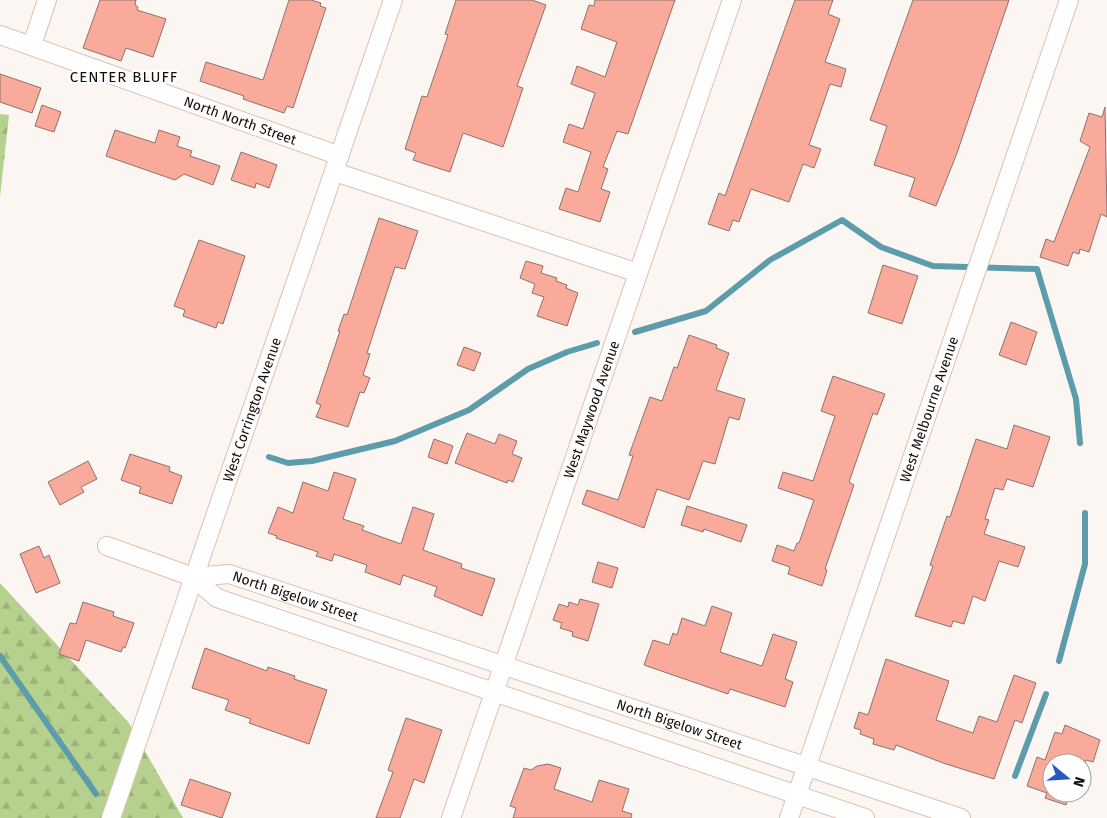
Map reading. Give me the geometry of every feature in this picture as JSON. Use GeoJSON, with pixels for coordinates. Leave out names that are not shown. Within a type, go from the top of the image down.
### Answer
{"type":"FeatureCollection","features":[{"type":"Feature","properties":{"kind":"street"},"geometry":{"type":"LineString","coordinates":[[32,45],[47,0]]}},
{"type":"Feature","properties":{"kind":"street","name":"West Corrington Avenue"},"geometry":{"type":"LineString","coordinates":[[111,818],[393,0]]}},
{"type":"Feature","properties":{"kind":"street","name":"West Maywood Avenue"},"geometry":{"type":"LineString","coordinates":[[451,818],[732,0]]}},
{"type":"Feature","properties":{"kind":"street","name":"West Melbourne Avenue"},"geometry":{"type":"LineString","coordinates":[[789,818],[1068,0]]}},
{"type":"Feature","properties":{"kind":"street","name":"North North Street"},"geometry":{"type":"LineString","coordinates":[[0,35],[32,45],[338,164],[638,273]]}},
{"type":"Feature","properties":{"kind":"street"},"geometry":{"type":"LineString","coordinates":[[107,546],[193,577]]}},
{"type":"Feature","properties":{"kind":"street","name":"North Bigelow Street"},"geometry":{"type":"LineString","coordinates":[[193,577],[229,574],[961,818]]}},
{"type":"Feature","properties":{"kind":"street","name":"North Bigelow Street"},"geometry":{"type":"LineString","coordinates":[[193,577],[217,598],[865,818]]}},
{"type":"Feature","properties":{"kind":"green space"},"geometry":{"type":"Polygon","coordinates":[[[0,114],[9,115],[0,197],[0,114]]]}},
{"type":"Feature","properties":{"kind":"green space"},"geometry":{"type":"Polygon","coordinates":[[[0,583],[129,723],[183,818],[0,818],[0,583]]]}},
{"type":"Feature","properties":{"kind":"building"},"geometry":{"type":"Polygon","coordinates":[[[100,0],[136,0],[137,10],[166,19],[153,57],[126,48],[121,61],[83,48],[100,0]]]}},
{"type":"Feature","properties":{"kind":"building"},"geometry":{"type":"Polygon","coordinates":[[[289,0],[311,0],[321,3],[320,6],[326,8],[293,108],[287,106],[284,113],[243,99],[244,96],[200,81],[206,62],[263,80],[289,0]]]}},
{"type":"Feature","properties":{"kind":"building"},"geometry":{"type":"Polygon","coordinates":[[[456,0],[532,0],[546,5],[517,86],[523,88],[503,147],[463,133],[450,172],[413,160],[416,153],[405,149],[422,96],[427,97],[448,35],[445,34],[456,0]]]}},
{"type":"Feature","properties":{"kind":"building"},"geometry":{"type":"Polygon","coordinates":[[[595,0],[675,0],[628,134],[617,131],[603,167],[608,169],[601,189],[610,192],[600,222],[559,209],[566,188],[578,192],[591,152],[563,142],[569,124],[583,129],[595,93],[571,84],[577,66],[605,77],[617,42],[581,29],[589,5],[594,6],[595,0]]]}},
{"type":"Feature","properties":{"kind":"building"},"geometry":{"type":"Polygon","coordinates":[[[795,0],[833,0],[828,14],[840,19],[825,62],[846,69],[841,87],[830,84],[809,145],[821,149],[814,168],[803,164],[789,202],[751,189],[739,222],[733,220],[729,231],[708,224],[719,193],[725,196],[795,0]]]}},
{"type":"Feature","properties":{"kind":"building"},"geometry":{"type":"Polygon","coordinates":[[[913,0],[1009,0],[957,153],[936,206],[909,196],[915,178],[874,165],[887,126],[870,120],[913,0]]]}},
{"type":"Feature","properties":{"kind":"building"},"geometry":{"type":"Polygon","coordinates":[[[0,74],[41,88],[32,113],[0,102],[0,74]]]}},
{"type":"Feature","properties":{"kind":"building"},"geometry":{"type":"Polygon","coordinates":[[[42,105],[61,112],[54,132],[35,126],[42,105]]]}},
{"type":"Feature","properties":{"kind":"building"},"geometry":{"type":"Polygon","coordinates":[[[1105,107],[1107,217],[1101,214],[1089,252],[1080,249],[1079,254],[1073,252],[1068,266],[1040,257],[1046,239],[1054,242],[1090,147],[1080,141],[1089,113],[1102,117],[1105,107]]]}},
{"type":"Feature","properties":{"kind":"building"},"geometry":{"type":"Polygon","coordinates":[[[115,130],[155,143],[159,130],[180,137],[177,146],[192,151],[190,156],[220,166],[213,185],[184,174],[175,180],[106,156],[115,130]]]}},
{"type":"Feature","properties":{"kind":"building"},"geometry":{"type":"Polygon","coordinates":[[[241,152],[277,165],[269,188],[256,183],[255,188],[231,180],[241,152]]]}},
{"type":"Feature","properties":{"kind":"building"},"geometry":{"type":"Polygon","coordinates":[[[379,218],[418,231],[405,269],[395,267],[367,353],[370,354],[363,375],[370,378],[364,393],[360,392],[348,427],[316,417],[321,405],[316,403],[340,331],[338,331],[344,314],[347,315],[379,218]]]}},
{"type":"Feature","properties":{"kind":"building"},"geometry":{"type":"Polygon","coordinates":[[[199,240],[245,256],[223,324],[218,322],[216,328],[183,316],[185,310],[174,306],[199,240]]]}},
{"type":"Feature","properties":{"kind":"building"},"geometry":{"type":"Polygon","coordinates":[[[526,261],[543,266],[541,273],[557,278],[556,281],[567,285],[566,288],[578,293],[567,326],[537,316],[544,297],[532,293],[535,284],[520,278],[526,261]]]}},
{"type":"Feature","properties":{"kind":"building"},"geometry":{"type":"Polygon","coordinates":[[[883,265],[918,276],[902,324],[868,313],[883,265]]]}},
{"type":"Feature","properties":{"kind":"building"},"geometry":{"type":"Polygon","coordinates":[[[1011,322],[1037,332],[1026,365],[999,355],[1011,322]]]}},
{"type":"Feature","properties":{"kind":"building"},"geometry":{"type":"Polygon","coordinates":[[[689,335],[717,345],[716,348],[729,353],[716,390],[745,399],[739,420],[729,417],[715,464],[703,461],[689,500],[657,489],[644,528],[582,504],[587,490],[618,500],[633,456],[629,455],[650,397],[662,401],[674,367],[677,368],[689,335]]]}},
{"type":"Feature","properties":{"kind":"building"},"geometry":{"type":"Polygon","coordinates":[[[464,347],[481,353],[474,371],[457,365],[464,347]]]}},
{"type":"Feature","properties":{"kind":"building"},"geometry":{"type":"Polygon","coordinates":[[[833,376],[885,394],[877,415],[873,413],[849,482],[854,485],[825,569],[827,570],[822,586],[788,574],[790,567],[772,561],[777,545],[794,551],[797,543],[799,543],[814,500],[778,488],[783,472],[813,481],[835,416],[821,411],[833,376]]]}},
{"type":"Feature","properties":{"kind":"building"},"geometry":{"type":"Polygon","coordinates":[[[1014,425],[1050,437],[1033,487],[1007,479],[1003,490],[995,488],[985,519],[989,520],[984,534],[1025,547],[1018,567],[999,561],[985,601],[973,596],[964,624],[953,621],[951,627],[915,616],[933,566],[930,565],[947,516],[950,517],[976,439],[1007,449],[1014,425]]]}},
{"type":"Feature","properties":{"kind":"building"},"geometry":{"type":"Polygon","coordinates":[[[467,433],[495,444],[499,434],[517,441],[512,454],[522,458],[513,482],[508,480],[507,483],[455,463],[467,433]]]}},
{"type":"Feature","properties":{"kind":"building"},"geometry":{"type":"Polygon","coordinates":[[[434,439],[453,446],[447,464],[428,457],[434,439]]]}},
{"type":"Feature","properties":{"kind":"building"},"geometry":{"type":"Polygon","coordinates":[[[130,454],[170,467],[169,471],[182,476],[172,504],[139,493],[141,487],[121,480],[130,454]]]}},
{"type":"Feature","properties":{"kind":"building"},"geometry":{"type":"Polygon","coordinates":[[[88,461],[97,479],[81,487],[84,492],[60,505],[48,482],[88,461]]]}},
{"type":"Feature","properties":{"kind":"building"},"geometry":{"type":"Polygon","coordinates":[[[334,472],[356,479],[343,519],[364,526],[362,530],[401,544],[413,507],[434,514],[423,550],[462,564],[461,568],[495,579],[482,616],[434,596],[437,587],[403,575],[400,585],[365,572],[367,565],[334,554],[332,561],[316,556],[318,552],[276,538],[277,536],[268,533],[278,507],[293,513],[303,482],[328,491],[334,472]]]}},
{"type":"Feature","properties":{"kind":"building"},"geometry":{"type":"Polygon","coordinates":[[[687,506],[747,525],[741,542],[704,529],[703,532],[681,525],[687,506]]]}},
{"type":"Feature","properties":{"kind":"building"},"geometry":{"type":"Polygon","coordinates":[[[39,546],[44,558],[49,555],[60,583],[36,593],[20,554],[39,546]]]}},
{"type":"Feature","properties":{"kind":"building"},"geometry":{"type":"Polygon","coordinates":[[[598,562],[618,568],[612,588],[592,582],[598,562]]]}},
{"type":"Feature","properties":{"kind":"building"},"geometry":{"type":"Polygon","coordinates":[[[580,599],[599,604],[588,641],[572,636],[573,632],[560,628],[562,623],[553,620],[559,604],[568,607],[569,602],[578,605],[580,599]]]}},
{"type":"Feature","properties":{"kind":"building"},"geometry":{"type":"Polygon","coordinates":[[[83,602],[114,612],[113,616],[134,623],[125,648],[123,647],[121,652],[86,640],[79,661],[59,654],[70,623],[76,624],[83,602]]]}},
{"type":"Feature","properties":{"kind":"building"},"geometry":{"type":"Polygon","coordinates":[[[712,606],[732,613],[720,652],[762,666],[773,634],[797,642],[785,679],[793,682],[785,707],[730,689],[728,694],[644,665],[653,640],[669,645],[673,633],[677,635],[682,618],[705,626],[712,606]]]}},
{"type":"Feature","properties":{"kind":"building"},"geometry":{"type":"Polygon","coordinates":[[[205,648],[267,671],[268,667],[295,676],[294,679],[327,690],[309,744],[249,723],[251,719],[225,710],[229,700],[192,688],[205,648]]]}},
{"type":"Feature","properties":{"kind":"building"},"geometry":{"type":"Polygon","coordinates":[[[886,659],[949,681],[936,720],[973,733],[979,716],[997,722],[1014,675],[1036,683],[1022,723],[1015,720],[994,779],[943,763],[896,745],[894,750],[873,744],[874,739],[860,734],[861,730],[854,728],[859,712],[868,715],[886,659]]]}},
{"type":"Feature","properties":{"kind":"building"},"geometry":{"type":"Polygon","coordinates":[[[406,718],[442,730],[424,783],[414,779],[400,818],[376,818],[393,772],[388,770],[406,718]]]}},
{"type":"Feature","properties":{"kind":"building"},"geometry":{"type":"Polygon","coordinates":[[[1065,725],[1100,740],[1093,762],[1092,753],[1048,753],[1055,732],[1062,734],[1065,725]]]}},
{"type":"Feature","properties":{"kind":"building"},"geometry":{"type":"Polygon","coordinates":[[[1037,757],[1042,759],[1042,791],[1027,786],[1037,757]]]}},
{"type":"Feature","properties":{"kind":"building"},"geometry":{"type":"Polygon","coordinates":[[[548,764],[561,768],[554,789],[592,802],[599,780],[629,789],[622,811],[632,814],[631,818],[513,818],[516,808],[510,806],[524,768],[531,770],[537,766],[548,764]]]}},
{"type":"Feature","properties":{"kind":"building"},"geometry":{"type":"Polygon","coordinates":[[[190,779],[231,793],[222,818],[181,805],[190,779]]]}},
{"type":"Feature","properties":{"kind":"waterway"},"geometry":{"type":"LineString","coordinates":[[635,332],[706,311],[770,260],[842,220],[881,247],[933,266],[1037,269],[1076,399],[1080,443]]}},
{"type":"Feature","properties":{"kind":"waterway"},"geometry":{"type":"LineString","coordinates":[[269,457],[288,463],[312,461],[395,441],[469,410],[528,369],[567,352],[597,343]]}},
{"type":"Feature","properties":{"kind":"waterway"},"geometry":{"type":"LineString","coordinates":[[1059,661],[1085,564],[1085,513]]}},
{"type":"Feature","properties":{"kind":"waterway"},"geometry":{"type":"LineString","coordinates":[[0,656],[96,794]]}},
{"type":"Feature","properties":{"kind":"waterway"},"geometry":{"type":"LineString","coordinates":[[1015,776],[1046,694]]}},
{"type":"Feature","properties":{"kind":"district","name":"CENTER BLUFF"},"geometry":{"type":"Point","coordinates":[124,77]}}]}
